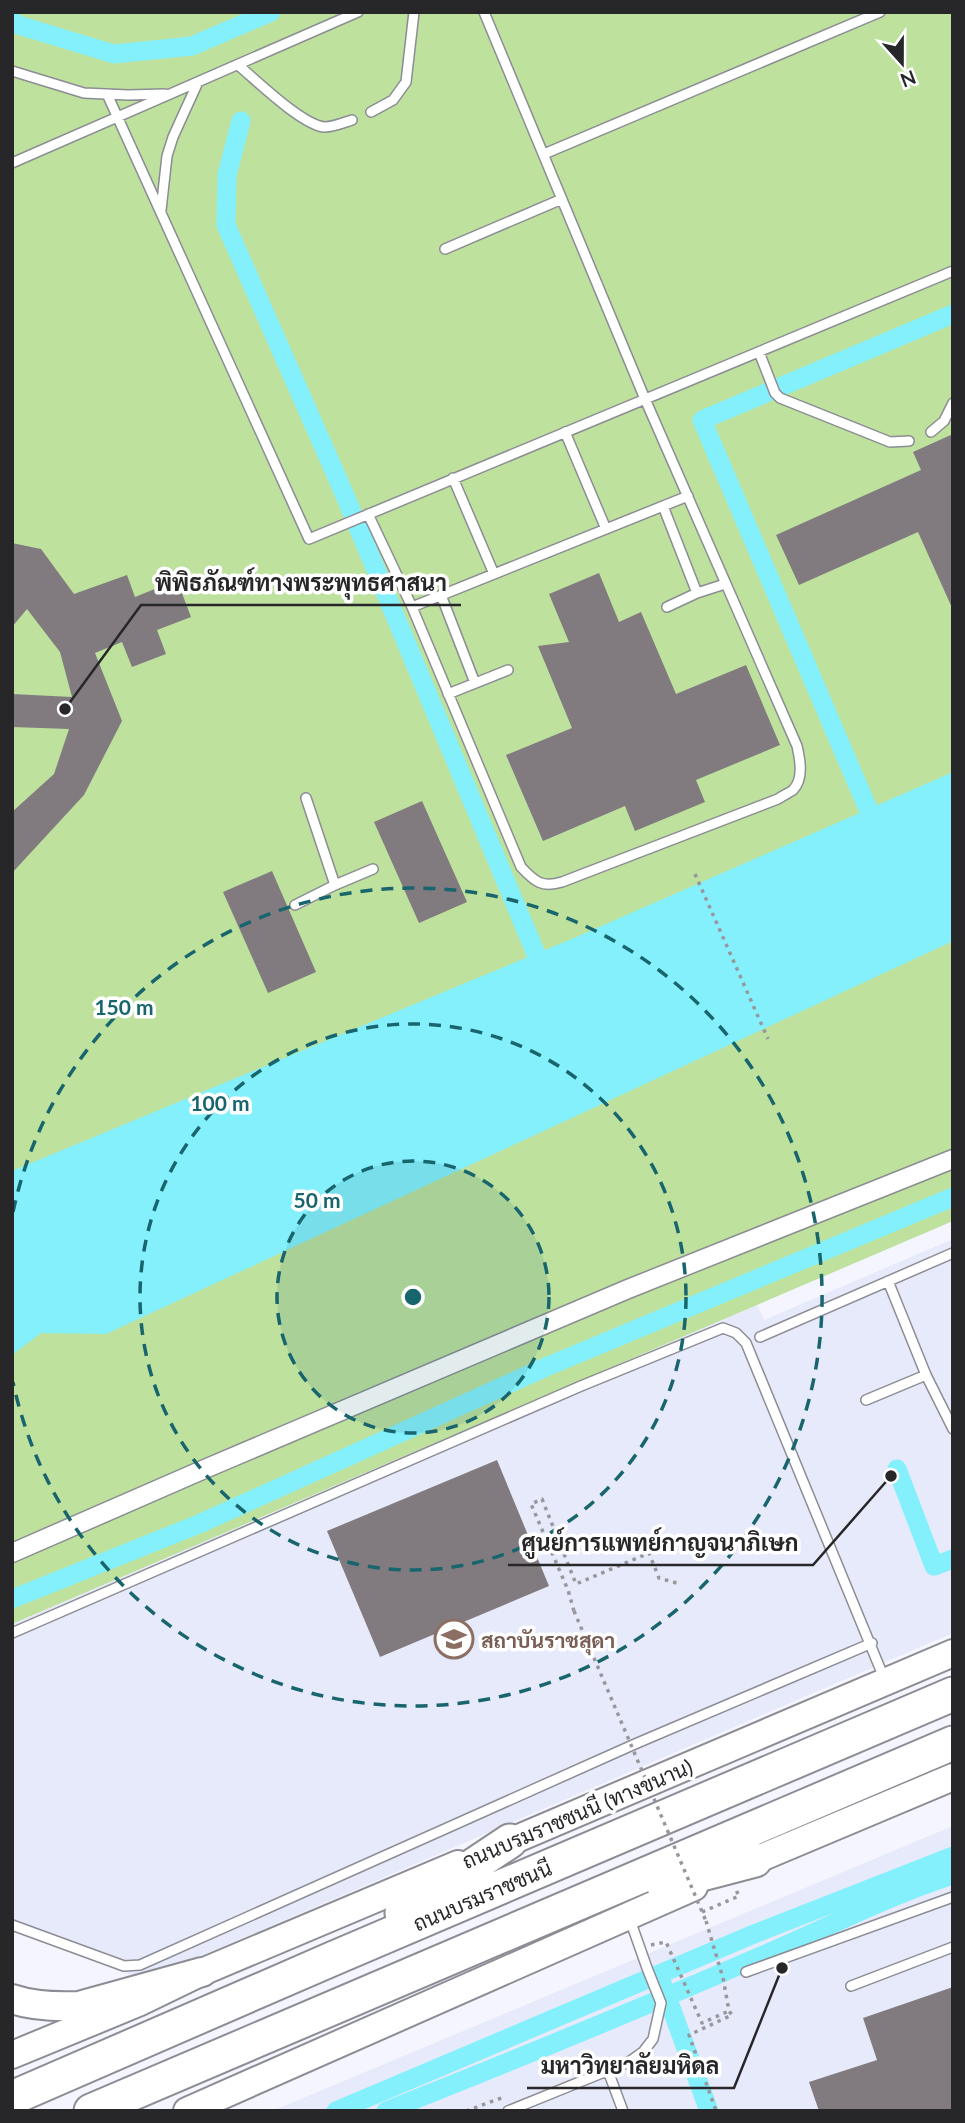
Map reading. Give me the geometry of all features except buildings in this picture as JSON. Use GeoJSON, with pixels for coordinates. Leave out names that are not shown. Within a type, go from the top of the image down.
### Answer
{"type":"FeatureCollection","features":[{"type":"Feature","properties":{"kind":"highway","name":"ถนนบรมราชชนนี"},"geometry":{"type":"LineString","coordinates":[[12,2098],[953,1695]]}},
{"type":"Feature","properties":{"kind":"highway","name":"ถนนบรมราชชนนี"},"geometry":{"type":"LineString","coordinates":[[91,2111],[953,1743]]}},
{"type":"Feature","properties":{"kind":"highway"},"geometry":{"type":"LineString","coordinates":[[332,1959],[510,1842]]}},
{"type":"Feature","properties":{"kind":"highway"},"geometry":{"type":"LineString","coordinates":[[549,1914],[755,1860]]}},
{"type":"Feature","properties":{"kind":"main road","name":"ถนนบรมราชชนนี (ทางขนาน)"},"geometry":{"type":"LineString","coordinates":[[12,2055],[953,1653]]}},
{"type":"Feature","properties":{"kind":"main road"},"geometry":{"type":"LineString","coordinates":[[187,2111],[755,1860],[953,1777]]}},
{"type":"Feature","properties":{"kind":"main road"},"geometry":{"type":"LineString","coordinates":[[12,1999],[23,2003],[61,2007],[79,2006],[202,1972]]}},
{"type":"Feature","properties":{"kind":"main road"},"geometry":{"type":"LineString","coordinates":[[205,2111],[247,2085]]}},
{"type":"Feature","properties":{"kind":"street"},"geometry":{"type":"LineString","coordinates":[[12,1553],[628,1289],[953,1159]]}},
{"type":"Feature","properties":{"kind":"lane"},"geometry":{"type":"LineString","coordinates":[[12,163],[358,12]]}},
{"type":"Feature","properties":{"kind":"lane"},"geometry":{"type":"LineString","coordinates":[[371,112],[393,100],[406,82],[414,12]]}},
{"type":"Feature","properties":{"kind":"lane"},"geometry":{"type":"LineString","coordinates":[[368,514],[412,607],[521,867],[539,883],[552,885],[562,882],[778,799],[794,789],[800,776],[801,762],[797,746],[645,399],[484,12]]}},
{"type":"Feature","properties":{"kind":"lane"},"geometry":{"type":"LineString","coordinates":[[544,154],[880,12]]}},
{"type":"Feature","properties":{"kind":"lane"},"geometry":{"type":"LineString","coordinates":[[238,65],[315,126],[327,128],[352,120]]}},
{"type":"Feature","properties":{"kind":"lane"},"geometry":{"type":"LineString","coordinates":[[12,71],[84,93],[169,93]]}},
{"type":"Feature","properties":{"kind":"lane"},"geometry":{"type":"LineString","coordinates":[[161,212],[167,156],[198,82]]}},
{"type":"Feature","properties":{"kind":"lane"},"geometry":{"type":"LineString","coordinates":[[107,94],[309,539],[953,271]]}},
{"type":"Feature","properties":{"kind":"lane"},"geometry":{"type":"LineString","coordinates":[[445,249],[562,198]]}},
{"type":"Feature","properties":{"kind":"lane"},"geometry":{"type":"LineString","coordinates":[[759,352],[775,393],[786,402],[890,442],[909,441]]}},
{"type":"Feature","properties":{"kind":"lane"},"geometry":{"type":"LineString","coordinates":[[931,432],[944,421],[953,403]]}},
{"type":"Feature","properties":{"kind":"lane"},"geometry":{"type":"LineString","coordinates":[[565,432],[606,529]]}},
{"type":"Feature","properties":{"kind":"lane"},"geometry":{"type":"LineString","coordinates":[[453,478],[494,574]]}},
{"type":"Feature","properties":{"kind":"lane"},"geometry":{"type":"LineString","coordinates":[[412,607],[688,496]]}},
{"type":"Feature","properties":{"kind":"lane"},"geometry":{"type":"LineString","coordinates":[[663,506],[697,593]]}},
{"type":"Feature","properties":{"kind":"lane"},"geometry":{"type":"LineString","coordinates":[[667,607],[725,584]]}},
{"type":"Feature","properties":{"kind":"lane"},"geometry":{"type":"LineString","coordinates":[[441,596],[475,683]]}},
{"type":"Feature","properties":{"kind":"lane"},"geometry":{"type":"LineString","coordinates":[[448,694],[508,670]]}},
{"type":"Feature","properties":{"kind":"lane"},"geometry":{"type":"LineString","coordinates":[[306,799],[335,885]]}},
{"type":"Feature","properties":{"kind":"lane"},"geometry":{"type":"LineString","coordinates":[[295,905],[373,869]]}},
{"type":"Feature","properties":{"kind":"lane"},"geometry":{"type":"LineString","coordinates":[[760,1337],[953,1253]]}},
{"type":"Feature","properties":{"kind":"lane"},"geometry":{"type":"LineString","coordinates":[[888,1280],[926,1374],[953,1429]]}},
{"type":"Feature","properties":{"kind":"lane"},"geometry":{"type":"LineString","coordinates":[[12,1633],[723,1328],[731,1330],[746,1343],[886,1682]]}},
{"type":"Feature","properties":{"kind":"lane"},"geometry":{"type":"LineString","coordinates":[[866,1400],[926,1374]]}},
{"type":"Feature","properties":{"kind":"lane"},"geometry":{"type":"LineString","coordinates":[[12,1925],[124,1966],[141,1965],[623,1750],[872,1643]]}},
{"type":"Feature","properties":{"kind":"lane"},"geometry":{"type":"LineString","coordinates":[[746,1972],[953,1897]]}},
{"type":"Feature","properties":{"kind":"lane"},"geometry":{"type":"LineString","coordinates":[[508,2111],[520,2109],[629,2062],[649,2046],[657,2029],[661,2003],[629,1915]]}},
{"type":"Feature","properties":{"kind":"lane"},"geometry":{"type":"LineString","coordinates":[[851,1986],[953,1947]]}},
{"type":"Feature","properties":{"kind":"lane"},"geometry":{"type":"LineString","coordinates":[[608,2071],[623,2111]]}},
{"type":"Feature","properties":{"kind":"path"},"geometry":{"type":"LineString","coordinates":[[695,874],[768,1039]]}},
{"type":"Feature","properties":{"kind":"path"},"geometry":{"type":"LineString","coordinates":[[680,1584],[659,1578],[649,1553],[576,1584],[542,1499],[531,1503],[568,1590],[573,1611],[706,1921],[732,2015],[688,2035],[716,2111]]}},
{"type":"Feature","properties":{"kind":"path"},"geometry":{"type":"LineString","coordinates":[[702,1912],[738,1896]]}},
{"type":"Feature","properties":{"kind":"path"},"geometry":{"type":"LineString","coordinates":[[673,1957],[702,2023],[729,2011]]}},
{"type":"Feature","properties":{"kind":"path"},"geometry":{"type":"LineString","coordinates":[[466,2111],[504,2097]]}},
{"type":"Feature","properties":{"kind":"shaded area","name":"สถาบันราชสุดา"},"geometry":{"type":"Polygon","coordinates":[[[953,1239],[953,1633],[145,1980],[12,1930],[12,1624],[757,1305],[764,1320],[953,1239]]]}},
{"type":"Feature","properties":{"kind":"shaded area"},"geometry":{"type":"Polygon","coordinates":[[[953,1826],[953,2111],[272,2111],[953,1826]]]}},
{"type":"Feature","properties":{"kind":"green space"},"geometry":{"type":"Polygon","coordinates":[[[12,12],[953,12],[953,1221],[12,1624],[12,12]]]}},
{"type":"Feature","properties":{"kind":"water"},"geometry":{"type":"Polygon","coordinates":[[[953,772],[953,941],[106,1334],[41,1333],[12,1355],[12,1171],[574,938],[953,772]]]}},
{"type":"Feature","properties":{"kind":"waterway"},"geometry":{"type":"LineString","coordinates":[[12,20],[18,25],[114,54],[192,46],[271,12]]}},
{"type":"Feature","properties":{"kind":"waterway"},"geometry":{"type":"LineString","coordinates":[[241,121],[227,175],[226,225],[343,491],[536,954]]}},
{"type":"Feature","properties":{"kind":"waterway"},"geometry":{"type":"LineString","coordinates":[[868,809],[702,420],[953,314]]}},
{"type":"Feature","properties":{"kind":"waterway"},"geometry":{"type":"LineString","coordinates":[[12,1599],[199,1524],[546,1367],[953,1197]]}},
{"type":"Feature","properties":{"kind":"waterway"},"geometry":{"type":"LineString","coordinates":[[897,1469],[934,1566],[953,1559]]}},
{"type":"Feature","properties":{"kind":"waterway"},"geometry":{"type":"LineString","coordinates":[[336,2111],[754,1934],[953,1856]]}},
{"type":"Feature","properties":{"kind":"waterway"},"geometry":{"type":"LineString","coordinates":[[386,2111],[668,1996],[904,1893],[953,1875]]}},
{"type":"Feature","properties":{"kind":"waterway"},"geometry":{"type":"LineString","coordinates":[[662,1983],[709,2111]]}},
{"type":"Feature","properties":{"kind":"place","name":"พิพิธภัณฑ์ทางพระพุทธศาสนา"},"geometry":{"type":"Point","coordinates":[65,709]}},
{"type":"Feature","properties":{"kind":"place","name":"ศูนย์การแพทย์กาญจนาภิเษก"},"geometry":{"type":"Point","coordinates":[891,1476]}},
{"type":"Feature","properties":{"kind":"place","name":"สถาบันราชสุดา"},"geometry":{"type":"Point","coordinates":[454,1639]}},
{"type":"Feature","properties":{"kind":"place","name":"มหาวิทยาลัยมหิดล"},"geometry":{"type":"Point","coordinates":[782,1968]}}]}
